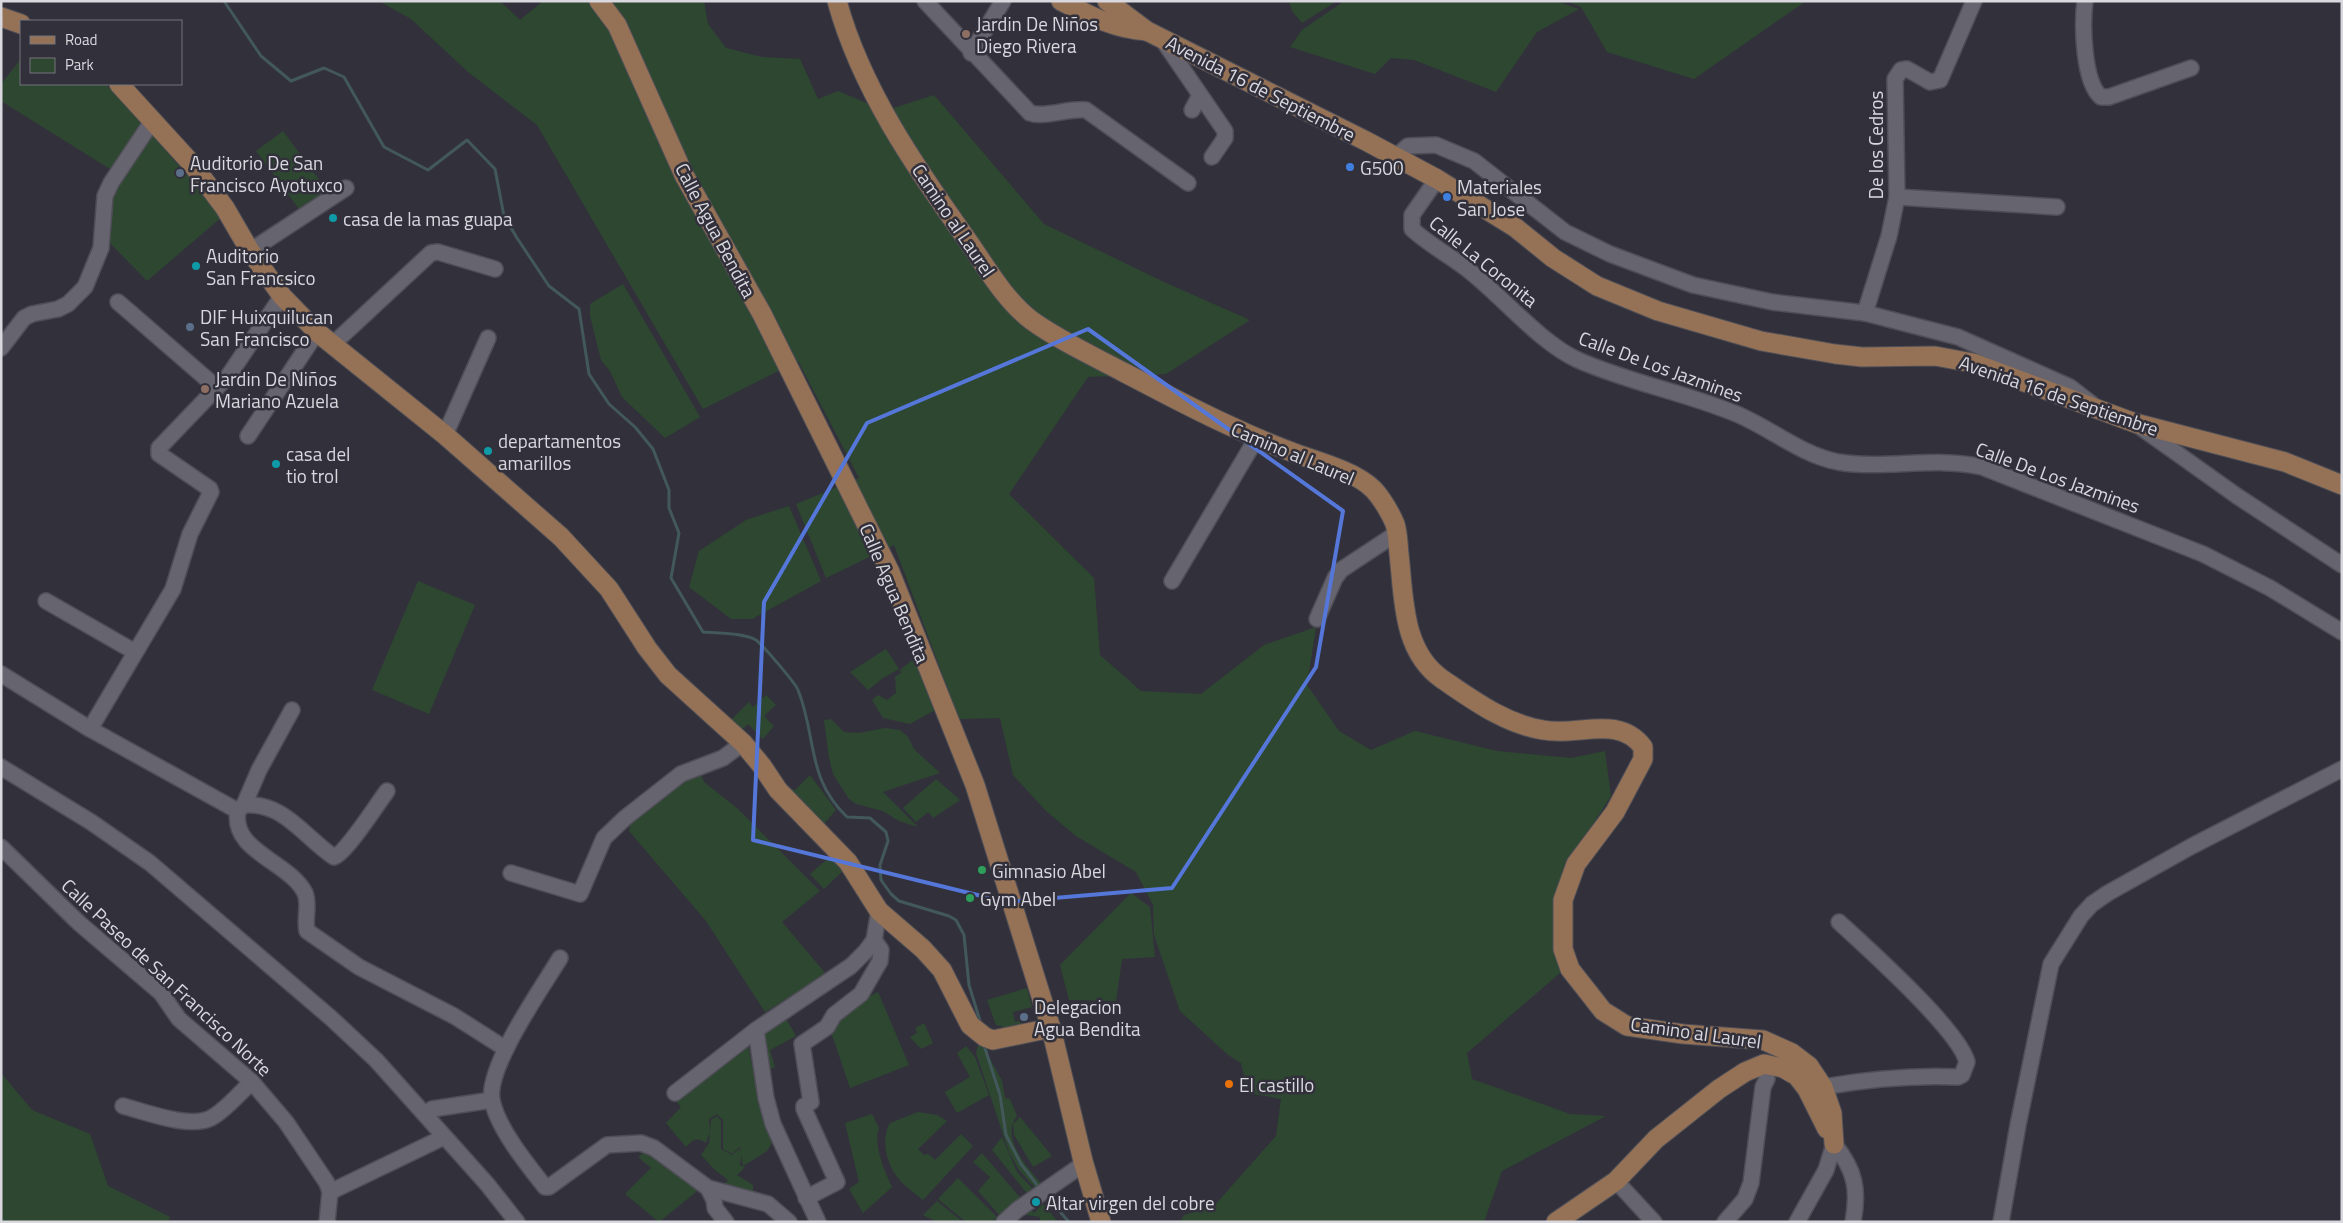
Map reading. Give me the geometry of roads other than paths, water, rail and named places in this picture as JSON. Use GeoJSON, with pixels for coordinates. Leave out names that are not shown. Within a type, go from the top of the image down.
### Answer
{"type":"FeatureCollection","features":[{"type":"Feature","properties":{"kind":"main road","name":"Calle Agua Bendita"},"geometry":{"type":"LineString","coordinates":[[599,1],[617,25],[652,97],[684,175],[762,314],[890,572],[975,785],[1051,1028],[1083,1161],[1101,1222]]}},
{"type":"Feature","properties":{"kind":"main road","name":"Camino al Laurel"},"geometry":{"type":"LineString","coordinates":[[836,1],[852,48],[870,86],[927,184],[1005,294],[1030,319],[1073,346],[1256,439],[1344,471],[1372,488],[1395,524],[1409,634],[1433,672],[1485,708],[1526,726],[1544,731],[1582,731],[1608,728],[1624,730],[1637,739],[1643,747],[1643,759],[1615,812],[1576,864],[1562,900],[1563,949],[1570,968],[1581,986],[1603,1011],[1627,1026],[1683,1034],[1763,1040],[1792,1053],[1809,1066],[1824,1087],[1832,1113],[1834,1144]]}},
{"type":"Feature","properties":{"kind":"main road"},"geometry":{"type":"LineString","coordinates":[[1061,1],[1106,23],[1154,35]]}},
{"type":"Feature","properties":{"kind":"main road","name":"Avenida 16 de Septiembre"},"geometry":{"type":"LineString","coordinates":[[1107,1],[1154,35],[1437,179],[1516,228],[1552,258],[1597,286],[1658,311],[1761,341],[1836,354],[1862,357],[1935,356],[1973,363],[2135,423],[2285,462],[2342,485]]}},
{"type":"Feature","properties":{"kind":"main road"},"geometry":{"type":"LineString","coordinates":[[1,17],[20,24]]}},
{"type":"Feature","properties":{"kind":"main road"},"geometry":{"type":"LineString","coordinates":[[120,85],[192,164],[225,208],[250,251],[282,296],[316,332],[445,435],[561,537],[609,589],[647,648],[668,675],[743,743],[762,766],[778,790],[848,862],[879,911],[923,949],[942,970],[970,1025],[981,1034],[1003,1040],[1051,1028]]}},
{"type":"Feature","properties":{"kind":"main road"},"geometry":{"type":"LineString","coordinates":[[1556,1222],[1616,1181],[1656,1139],[1719,1089],[1745,1072],[1764,1064],[1783,1068],[1797,1076],[1807,1089],[1834,1144]]}},
{"type":"Feature","properties":{"kind":"street"},"geometry":{"type":"LineString","coordinates":[[925,1],[971,53],[1030,113],[1035,114],[1068,109],[1086,110],[1188,183]]}},
{"type":"Feature","properties":{"kind":"street","name":"De los Cedros"},"geometry":{"type":"LineString","coordinates":[[1865,312],[1889,236],[1897,197],[1895,79],[1902,70],[1907,69],[1933,82],[1942,77],[1974,1]]}},
{"type":"Feature","properties":{"kind":"street"},"geometry":{"type":"LineString","coordinates":[[2085,1],[2087,62],[2094,89],[2101,97],[2109,97],[2191,68]]}},
{"type":"Feature","properties":{"kind":"street"},"geometry":{"type":"LineString","coordinates":[[971,53],[1003,10]]}},
{"type":"Feature","properties":{"kind":"street"},"geometry":{"type":"LineString","coordinates":[[1154,35],[1225,131],[1225,138],[1212,157]]}},
{"type":"Feature","properties":{"kind":"street"},"geometry":{"type":"LineString","coordinates":[[1192,110],[1199,97]]}},
{"type":"Feature","properties":{"kind":"street"},"geometry":{"type":"LineString","coordinates":[[1,348],[24,318],[32,314],[58,309],[68,304],[85,287],[101,248],[105,196],[111,183],[153,120]]}},
{"type":"Feature","properties":{"kind":"street"},"geometry":{"type":"LineString","coordinates":[[1396,157],[1408,146],[1436,145],[1474,161],[1565,232],[1610,254],[1693,285],[1772,302],[1865,312],[1958,337],[2070,388],[2098,410]]}},
{"type":"Feature","properties":{"kind":"street","name":"Calle La Coronita"},"geometry":{"type":"LineString","coordinates":[[1437,179],[1412,215],[1412,228],[1467,268],[1551,343]]}},
{"type":"Feature","properties":{"kind":"street"},"geometry":{"type":"LineString","coordinates":[[250,251],[346,188]]}},
{"type":"Feature","properties":{"kind":"street"},"geometry":{"type":"LineString","coordinates":[[1897,197],[2057,207]]}},
{"type":"Feature","properties":{"kind":"street"},"geometry":{"type":"LineString","coordinates":[[332,345],[431,253],[438,252],[495,269]]}},
{"type":"Feature","properties":{"kind":"street"},"geometry":{"type":"LineString","coordinates":[[90,729],[173,589],[190,534],[212,492],[159,454],[159,448],[229,375],[282,296]]}},
{"type":"Feature","properties":{"kind":"street"},"geometry":{"type":"LineString","coordinates":[[118,302],[216,387]]}},
{"type":"Feature","properties":{"kind":"street"},"geometry":{"type":"LineString","coordinates":[[248,436],[316,332]]}},
{"type":"Feature","properties":{"kind":"street"},"geometry":{"type":"LineString","coordinates":[[445,435],[488,338]]}},
{"type":"Feature","properties":{"kind":"street","name":"Calle De Los Jazmines"},"geometry":{"type":"LineString","coordinates":[[1551,343],[1571,356],[1589,364],[1739,415],[1777,438],[1821,457],[1838,462],[1888,466],[1960,462],[1982,467],[2203,554],[2270,588],[2342,632]]}},
{"type":"Feature","properties":{"kind":"street"},"geometry":{"type":"LineString","coordinates":[[2135,423],[2236,496],[2342,565]]}},
{"type":"Feature","properties":{"kind":"street"},"geometry":{"type":"LineString","coordinates":[[1172,581],[1256,439]]}},
{"type":"Feature","properties":{"kind":"street"},"geometry":{"type":"LineString","coordinates":[[1317,619],[1335,578],[1341,570],[1397,533]]}},
{"type":"Feature","properties":{"kind":"street"},"geometry":{"type":"LineString","coordinates":[[46,601],[135,652]]}},
{"type":"Feature","properties":{"kind":"street"},"geometry":{"type":"LineString","coordinates":[[1,674],[90,729],[241,808],[260,805],[270,808],[292,820],[334,857],[338,855],[352,838],[387,791]]}},
{"type":"Feature","properties":{"kind":"street"},"geometry":{"type":"LineString","coordinates":[[292,710],[259,770],[236,819],[238,829],[247,842],[289,875],[304,892],[307,899],[305,923],[307,931],[359,967],[454,1016],[506,1050]]}},
{"type":"Feature","properties":{"kind":"street"},"geometry":{"type":"LineString","coordinates":[[511,873],[580,894],[604,838],[625,818],[681,774],[723,758],[743,743]]}},
{"type":"Feature","properties":{"kind":"street"},"geometry":{"type":"LineString","coordinates":[[1,767],[91,822],[150,863],[337,1024],[376,1060],[517,1222]]}},
{"type":"Feature","properties":{"kind":"street"},"geometry":{"type":"LineString","coordinates":[[2002,1222],[2018,1125],[2051,964],[2081,916],[2092,904],[2108,893],[2192,846],[2342,769]]}},
{"type":"Feature","properties":{"kind":"street","name":"Calle Paseo de San Francisco Norte"},"geometry":{"type":"LineString","coordinates":[[1,846],[6,854],[79,923],[161,993],[179,1019],[252,1082],[303,1146],[320,1170],[330,1192]]}},
{"type":"Feature","properties":{"kind":"street"},"geometry":{"type":"LineString","coordinates":[[675,1093],[756,1030],[851,966],[866,952],[874,940],[879,911]]}},
{"type":"Feature","properties":{"kind":"street"},"geometry":{"type":"LineString","coordinates":[[1824,1087],[1876,1078],[1919,1075],[1958,1077],[1962,1075],[1967,1062],[1958,1044],[1933,1015],[1839,922]]}},
{"type":"Feature","properties":{"kind":"street"},"geometry":{"type":"LineString","coordinates":[[806,1198],[837,1182],[804,1109],[804,1106],[811,1102],[802,1044],[827,1027],[834,1015],[861,994],[880,961],[881,950],[874,940]]}},
{"type":"Feature","properties":{"kind":"street"},"geometry":{"type":"LineString","coordinates":[[560,958],[506,1050],[491,1084],[492,1100],[508,1135],[546,1188],[607,1145],[641,1143],[654,1148],[708,1188],[768,1204],[789,1222]]}},
{"type":"Feature","properties":{"kind":"street"},"geometry":{"type":"LineString","coordinates":[[756,1030],[763,1082],[773,1124],[818,1222]]}},
{"type":"Feature","properties":{"kind":"street"},"geometry":{"type":"LineString","coordinates":[[1725,1222],[1745,1199],[1751,1183],[1763,1087],[1766,1079],[1764,1064]]}},
{"type":"Feature","properties":{"kind":"street"},"geometry":{"type":"LineString","coordinates":[[123,1106],[185,1122],[204,1120],[218,1114],[252,1082]]}},
{"type":"Feature","properties":{"kind":"street"},"geometry":{"type":"LineString","coordinates":[[432,1109],[492,1100]]}},
{"type":"Feature","properties":{"kind":"street"},"geometry":{"type":"LineString","coordinates":[[326,1222],[330,1192],[444,1137]]}},
{"type":"Feature","properties":{"kind":"street"},"geometry":{"type":"LineString","coordinates":[[1797,1222],[1826,1170],[1834,1144]]}},
{"type":"Feature","properties":{"kind":"street"},"geometry":{"type":"LineString","coordinates":[[1834,1144],[1846,1159],[1855,1183],[1856,1202],[1853,1222]]}},
{"type":"Feature","properties":{"kind":"street"},"geometry":{"type":"LineString","coordinates":[[1004,1222],[1079,1168]]}},
{"type":"Feature","properties":{"kind":"street"},"geometry":{"type":"LineString","coordinates":[[1616,1181],[1654,1222]]}},
{"type":"Feature","properties":{"kind":"street"},"geometry":{"type":"LineString","coordinates":[[708,1188],[714,1200],[715,1208],[726,1222]]}},
{"type":"Feature","properties":{"kind":"waterway"},"geometry":{"type":"LineString","coordinates":[[224,1],[261,56],[291,81],[324,68],[344,77],[384,147],[428,170],[467,140],[495,169],[504,216],[517,238],[549,286],[579,309],[589,374],[609,404],[635,427],[653,449],[669,490],[669,508],[679,533],[671,578],[703,632],[738,635],[756,640],[772,656],[796,686],[804,707],[818,772],[834,802],[847,817],[870,818],[886,832],[888,841],[880,865],[881,880],[891,894],[899,901],[949,916],[956,920],[964,935],[969,985],[981,1024]]}},
{"type":"Feature","properties":{"kind":"waterway"},"geometry":{"type":"LineString","coordinates":[[983,1042],[1000,1095],[1006,1135],[1021,1164],[1041,1190]]}},
{"type":"Feature","properties":{"kind":"waterway"},"geometry":{"type":"LineString","coordinates":[[1046,1196],[1069,1222]]}},
{"type":"Feature","properties":{"kind":"place","name":"Jardin De Niños Diego Rivera"},"geometry":{"type":"Point","coordinates":[966,34]}},
{"type":"Feature","properties":{"kind":"place","name":"G500"},"geometry":{"type":"Point","coordinates":[1350,167]}},
{"type":"Feature","properties":{"kind":"place","name":"Auditorio De San Francisco Ayotuxco"},"geometry":{"type":"Point","coordinates":[180,173]}},
{"type":"Feature","properties":{"kind":"place","name":"Materiales San Jose"},"geometry":{"type":"Point","coordinates":[1447,197]}},
{"type":"Feature","properties":{"kind":"place","name":"casa de la mas guapa"},"geometry":{"type":"Point","coordinates":[333,218]}},
{"type":"Feature","properties":{"kind":"place","name":"Auditorio San Francsico"},"geometry":{"type":"Point","coordinates":[196,266]}},
{"type":"Feature","properties":{"kind":"place","name":"DIF Huixquilucan San Francisco"},"geometry":{"type":"Point","coordinates":[190,327]}},
{"type":"Feature","properties":{"kind":"place","name":"Jardin De Niños Mariano Azuela"},"geometry":{"type":"Point","coordinates":[205,389]}},
{"type":"Feature","properties":{"kind":"place","name":"departamentos amarillos"},"geometry":{"type":"Point","coordinates":[488,451]}},
{"type":"Feature","properties":{"kind":"place","name":"casa del tio trol"},"geometry":{"type":"Point","coordinates":[276,464]}},
{"type":"Feature","properties":{"kind":"place","name":"Gimnasio Abel"},"geometry":{"type":"Point","coordinates":[982,870]}},
{"type":"Feature","properties":{"kind":"place","name":"Gym Abel"},"geometry":{"type":"Point","coordinates":[970,898]}},
{"type":"Feature","properties":{"kind":"place","name":"Delegacion Agua Bendita"},"geometry":{"type":"Point","coordinates":[1024,1017]}},
{"type":"Feature","properties":{"kind":"place","name":"El castillo"},"geometry":{"type":"Point","coordinates":[1229,1084]}},
{"type":"Feature","properties":{"kind":"place","name":"Altar virgen del cobre"},"geometry":{"type":"Point","coordinates":[1036,1202]}}]}
